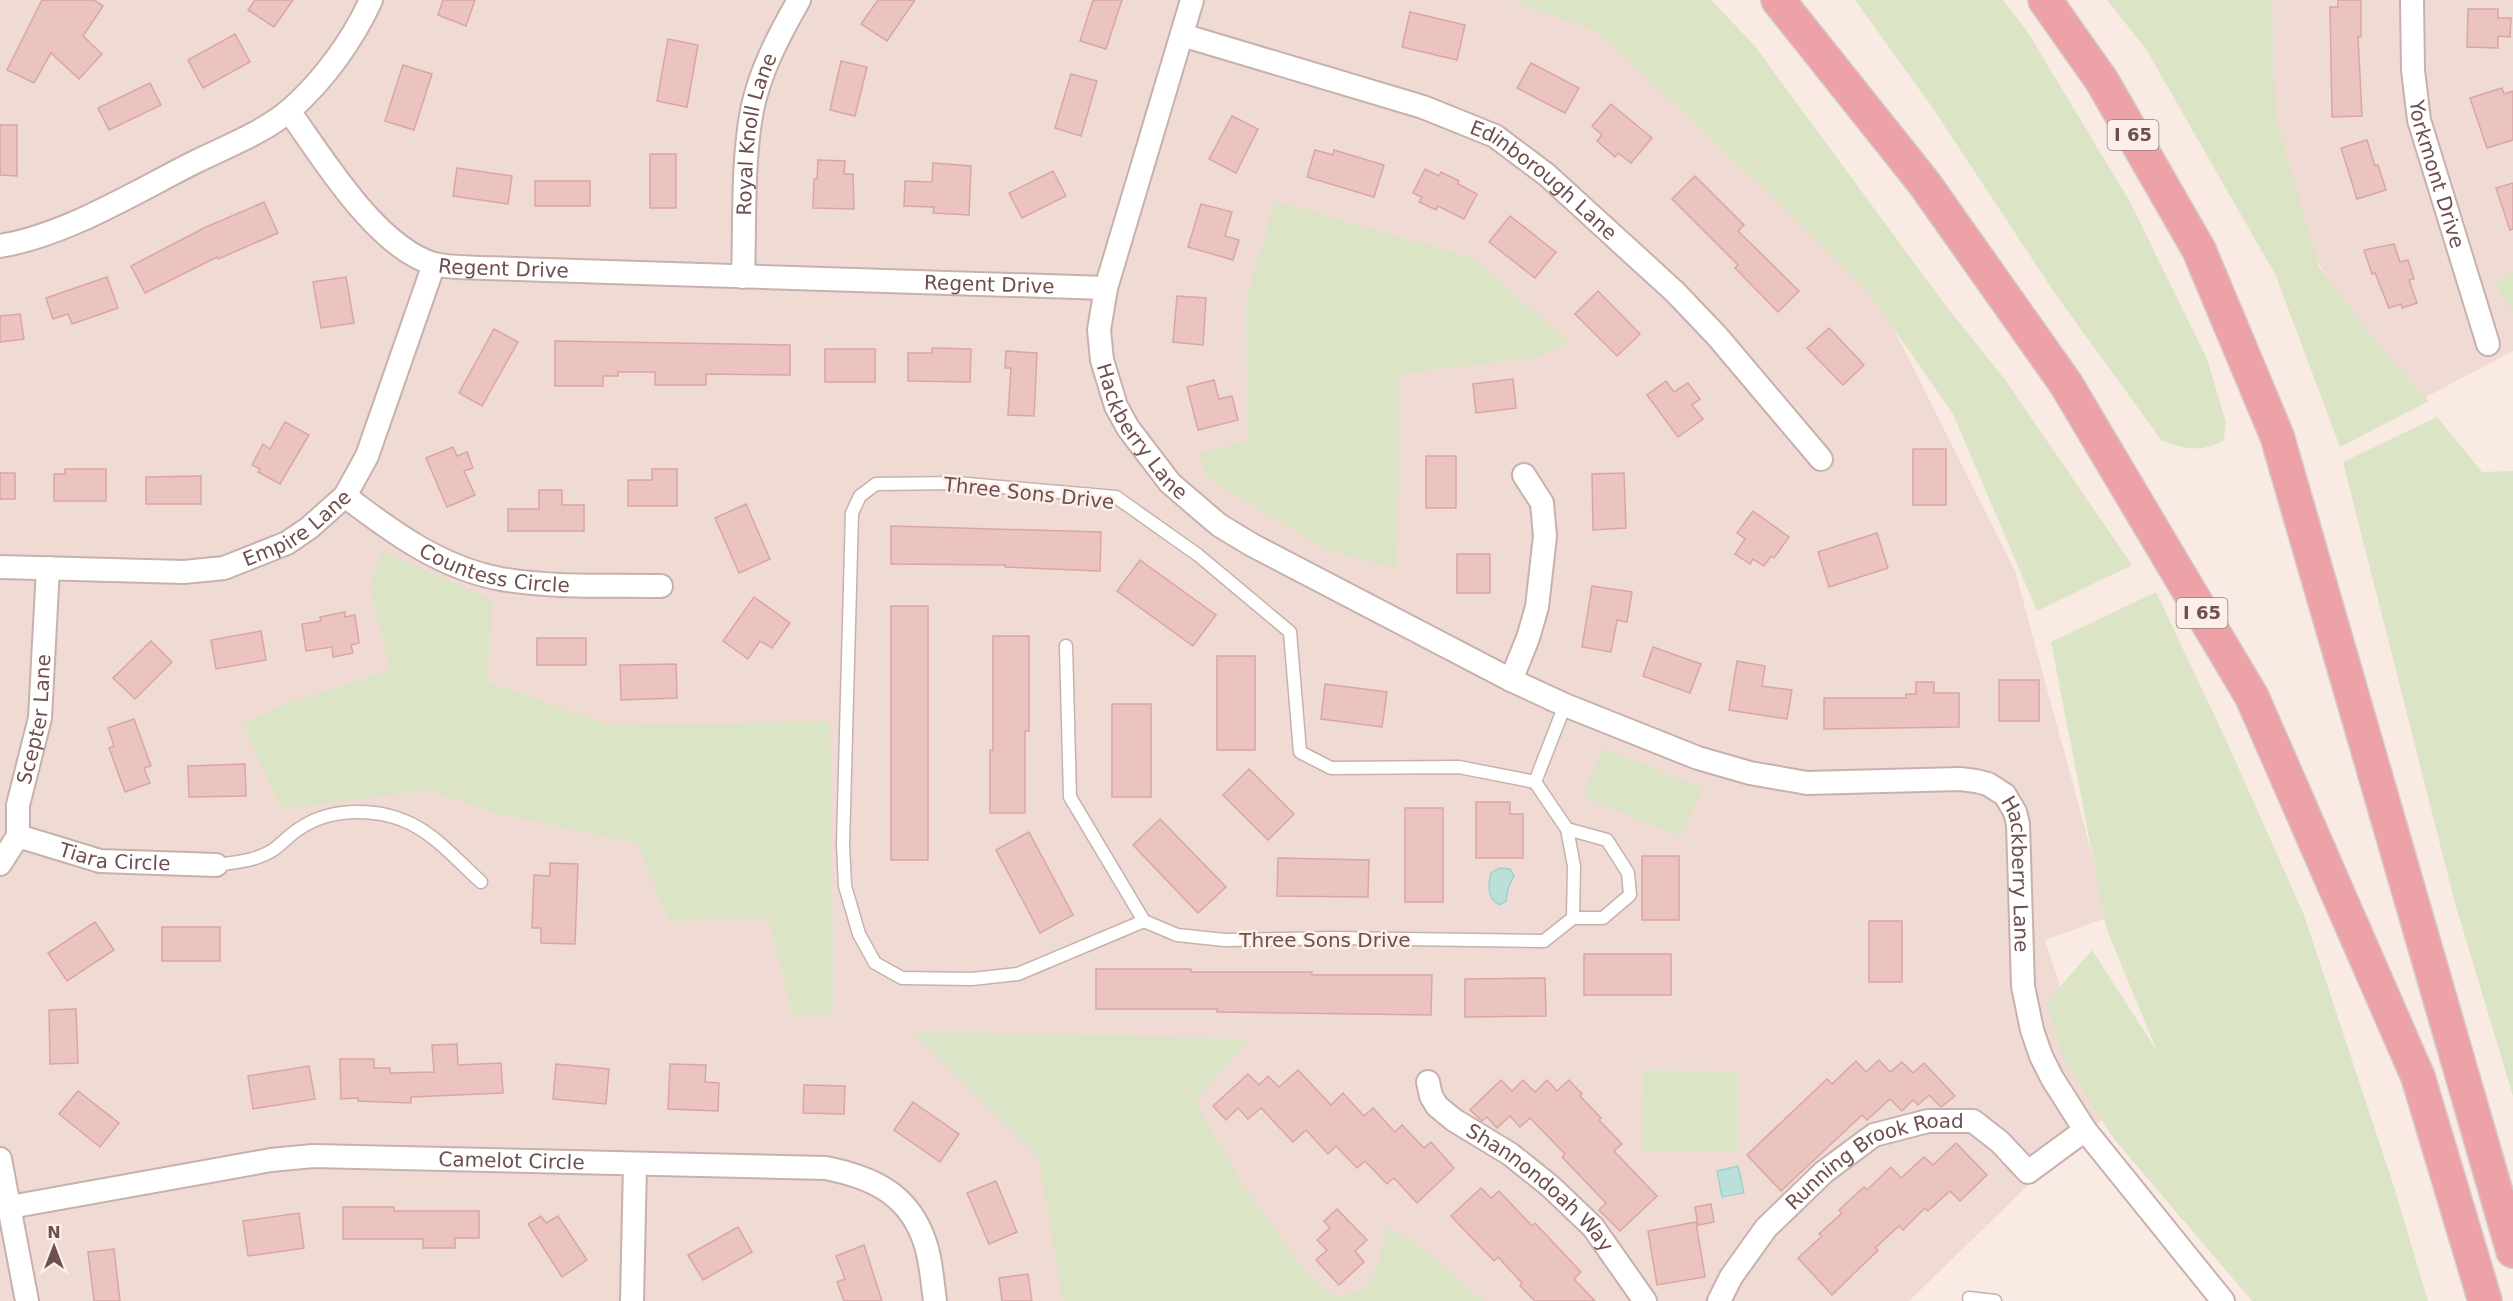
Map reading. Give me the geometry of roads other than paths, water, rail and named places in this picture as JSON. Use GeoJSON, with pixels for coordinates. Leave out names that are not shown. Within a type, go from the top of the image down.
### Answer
{"type":"FeatureCollection","features":[{"type":"Feature","properties":{"kind":"highway","name":"I 65"},"geometry":{"type":"LineString","coordinates":[[1779,0],[1924,183],[2066,384],[2252,697],[2418,1077],[2485,1301]]}},
{"type":"Feature","properties":{"kind":"highway","name":"I 65"},"geometry":{"type":"LineString","coordinates":[[2045,0],[2102,81],[2199,250],[2277,436],[2513,1251]]}},
{"type":"Feature","properties":{"kind":"street"},"geometry":{"type":"LineString","coordinates":[[0,246],[46,233],[84,218],[258,130],[289,111],[326,71],[350,39],[371,0]]}},
{"type":"Feature","properties":{"kind":"street","name":"Royal Knoll Lane"},"geometry":{"type":"LineString","coordinates":[[743,277],[749,138],[753,109],[775,41],[798,0]]}},
{"type":"Feature","properties":{"kind":"street","name":"Hackberry Lane"},"geometry":{"type":"LineString","coordinates":[[1192,0],[1106,288],[1099,330],[1107,382],[1128,428],[1170,483],[1219,525],[1252,545],[1510,680],[1565,705],[1698,758],[1749,773],[1817,783],[1960,779],[1988,784],[2005,795],[2015,812],[2018,824],[2020,954],[2023,986],[2032,1030],[2052,1078],[2085,1130],[2221,1300]]}},
{"type":"Feature","properties":{"kind":"street","name":"Yorkmont Drive"},"geometry":{"type":"LineString","coordinates":[[2412,0],[2413,70],[2419,120],[2488,344]]}},
{"type":"Feature","properties":{"kind":"street","name":"Edinborough Lane"},"geometry":{"type":"LineString","coordinates":[[1182,35],[1423,107],[1495,136],[1548,175],[1695,311],[1821,459]]}},
{"type":"Feature","properties":{"kind":"street","name":"Regent Drive"},"geometry":{"type":"LineString","coordinates":[[289,111],[351,196],[378,226],[404,248],[434,264],[484,268],[1106,288]]}},
{"type":"Feature","properties":{"kind":"street","name":"Empire Lane"},"geometry":{"type":"LineString","coordinates":[[0,567],[184,572],[224,568],[287,543],[309,528],[345,496],[367,456],[434,264]]}},
{"type":"Feature","properties":{"kind":"street"},"geometry":{"type":"LineString","coordinates":[[1510,680],[1528,638],[1537,607],[1545,536],[1542,502],[1524,475]]}},
{"type":"Feature","properties":{"kind":"street","name":"Countess Circle"},"geometry":{"type":"LineString","coordinates":[[345,496],[397,535],[427,552],[459,566],[500,579],[546,583],[660,586]]}},
{"type":"Feature","properties":{"kind":"street","name":"Scepter Lane"},"geometry":{"type":"LineString","coordinates":[[18,836],[18,805],[40,718],[48,568]]}},
{"type":"Feature","properties":{"kind":"street"},"geometry":{"type":"LineString","coordinates":[[0,864],[18,836]]}},
{"type":"Feature","properties":{"kind":"street","name":"Tiara Circle"},"geometry":{"type":"LineString","coordinates":[[18,836],[100,861],[216,865]]}},
{"type":"Feature","properties":{"kind":"street","name":"Shannondoah Way"},"geometry":{"type":"LineString","coordinates":[[1428,1082],[1431,1096],[1437,1106],[1454,1120],[1510,1154],[1550,1186],[1593,1227],[1645,1301]]}},
{"type":"Feature","properties":{"kind":"street","name":"Running Brook Road"},"geometry":{"type":"LineString","coordinates":[[1719,1301],[1731,1277],[1766,1228],[1824,1172],[1874,1135],[1928,1121],[1973,1121],[2000,1142],[2028,1172],[2085,1130]]}},
{"type":"Feature","properties":{"kind":"street","name":"Camelot Circle"},"geometry":{"type":"LineString","coordinates":[[8,1222],[271,1160],[313,1156],[826,1168],[872,1180],[902,1202],[923,1237],[935,1301]]}},
{"type":"Feature","properties":{"kind":"street"},"geometry":{"type":"LineString","coordinates":[[0,1159],[8,1222],[27,1301]]}},
{"type":"Feature","properties":{"kind":"street"},"geometry":{"type":"LineString","coordinates":[[632,1301],[636,1164]]}},
{"type":"Feature","properties":{"kind":"lane","name":"Three Sons Drive"},"geometry":{"type":"LineString","coordinates":[[1535,782],[1459,767],[1331,768],[1300,752],[1290,632],[1198,555],[1116,497],[956,483],[876,484],[860,496],[852,513],[843,844],[845,886],[859,934],[875,963],[902,978],[972,979],[1018,974],[1144,921],[1177,935],[1225,940],[1335,938],[1544,941],[1573,918]]}},
{"type":"Feature","properties":{"kind":"lane"},"geometry":{"type":"LineString","coordinates":[[1066,646],[1070,797],[1144,921]]}},
{"type":"Feature","properties":{"kind":"lane"},"geometry":{"type":"LineString","coordinates":[[1565,705],[1535,782],[1567,829],[1574,866],[1573,918],[1604,918],[1630,895],[1628,873],[1607,840],[1567,829]]}},
{"type":"Feature","properties":{"kind":"lane"},"geometry":{"type":"LineString","coordinates":[[216,865],[258,858],[299,828],[324,816],[350,812],[379,812],[399,816],[433,837],[481,882]]}},
{"type":"Feature","properties":{"kind":"lane"},"geometry":{"type":"LineString","coordinates":[[1968,1300],[1995,1301]]}},
{"type":"Feature","properties":{"kind":"water"},"geometry":{"type":"Polygon","coordinates":[[[1499,868],[1510,869],[1514,876],[1508,888],[1506,901],[1499,905],[1490,895],[1489,886],[1491,873],[1499,868]]]}},
{"type":"Feature","properties":{"kind":"water"},"geometry":{"type":"Polygon","coordinates":[[[1738,1166],[1744,1193],[1722,1197],[1717,1171],[1738,1166]]]}}]}
